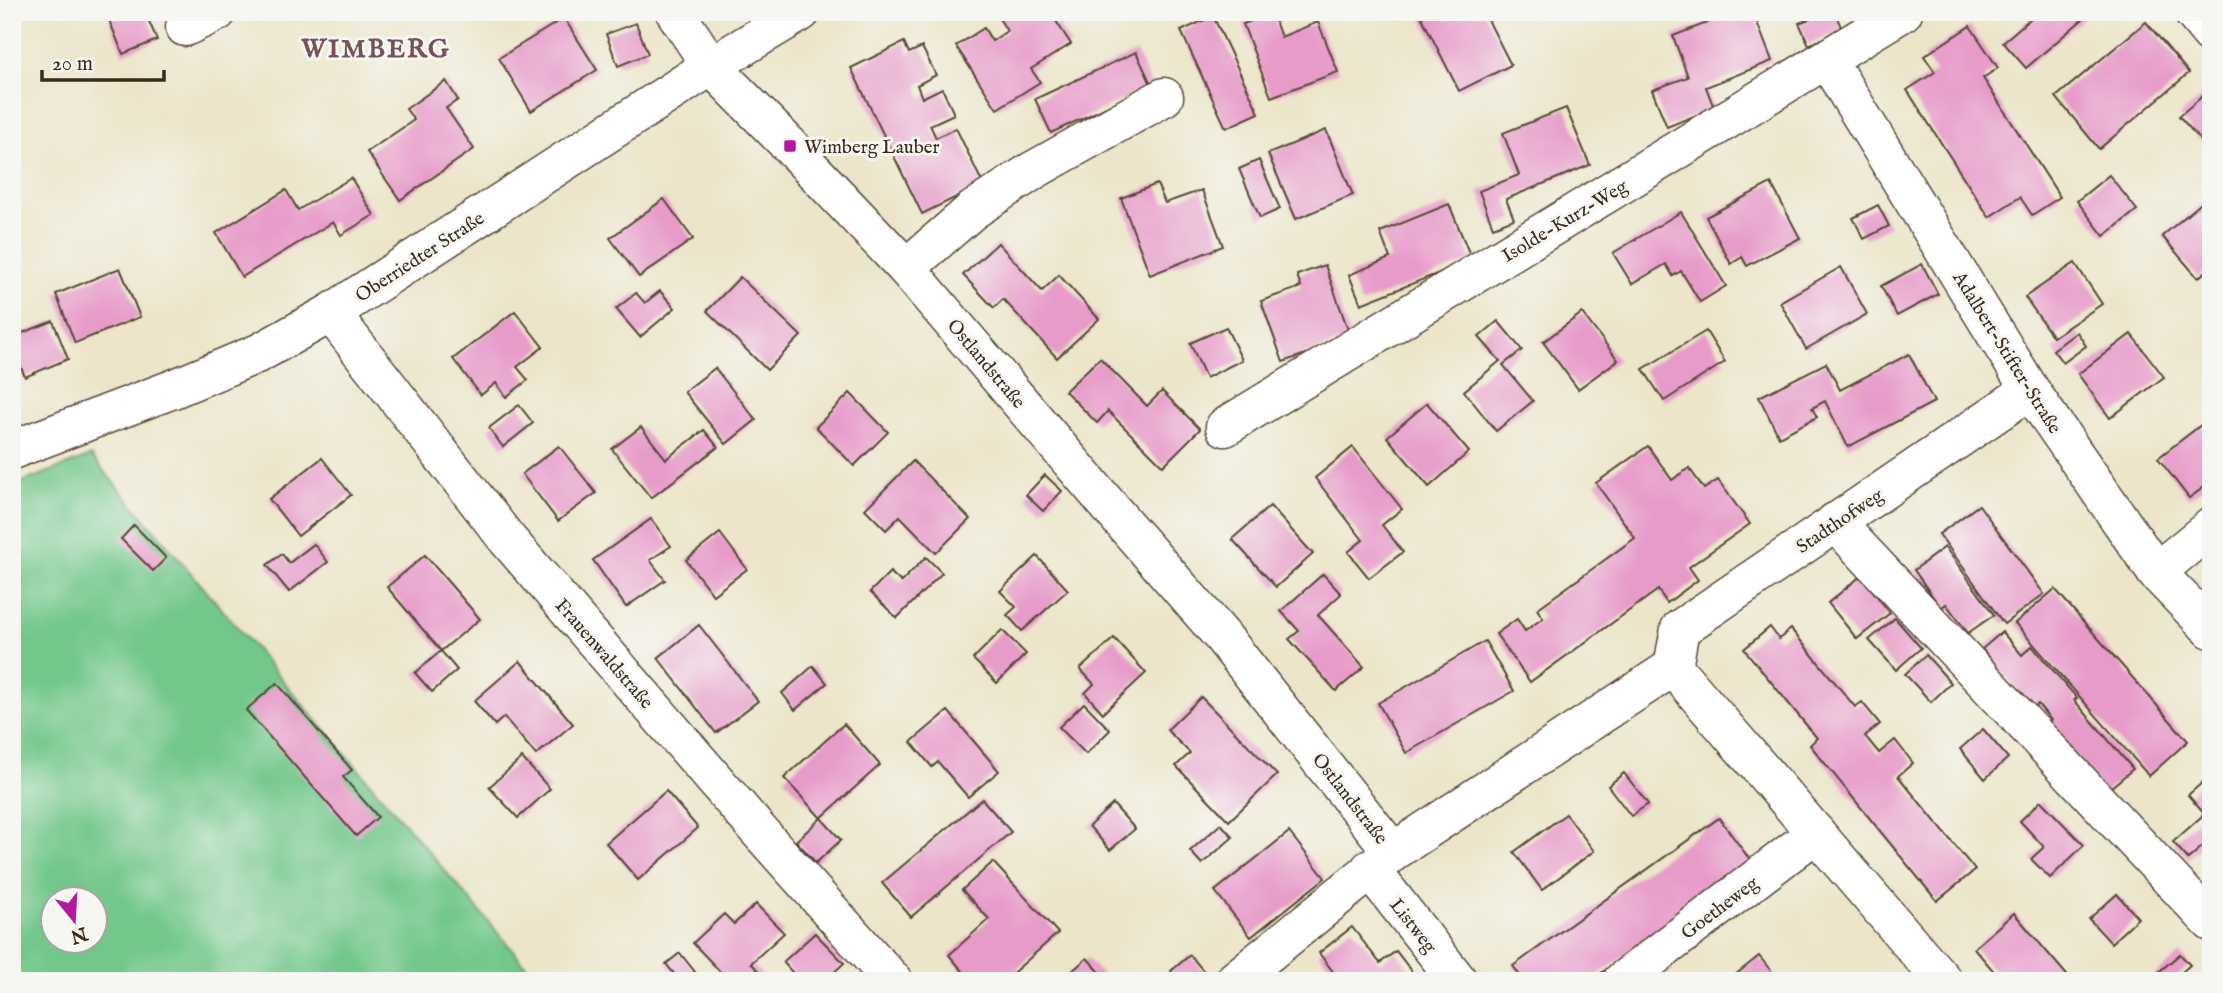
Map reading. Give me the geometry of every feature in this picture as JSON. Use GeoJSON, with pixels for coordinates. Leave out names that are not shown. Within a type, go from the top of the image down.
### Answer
{"type":"FeatureCollection","features":[{"type":"Feature","properties":{"kind":"street","name":"Ostlandstraße"},"geometry":{"type":"LineString","coordinates":[[675,12],[711,66],[906,268],[1222,636],[1382,860],[1673,667]]}},
{"type":"Feature","properties":{"kind":"street","name":"Oberriedter Straße"},"geometry":{"type":"LineString","coordinates":[[12,450],[259,353],[331,313],[711,66],[801,12]]}},
{"type":"Feature","properties":{"kind":"street","name":"Isolde-Kurz-Weg"},"geometry":{"type":"LineString","coordinates":[[1225,427],[1903,12]]}},
{"type":"Feature","properties":{"kind":"street"},"geometry":{"type":"LineString","coordinates":[[2193,12],[2211,34]]}},
{"type":"Feature","properties":{"kind":"street","name":"Adalbert-Stifter-Straße"},"geometry":{"type":"LineString","coordinates":[[1827,60],[2030,390],[2156,572],[2211,629]]}},
{"type":"Feature","properties":{"kind":"street"},"geometry":{"type":"LineString","coordinates":[[906,268],[973,210],[1034,170],[1164,97]]}},
{"type":"Feature","properties":{"kind":"street","name":"Frauenwaldstraße"},"geometry":{"type":"LineString","coordinates":[[331,313],[507,540],[893,981]]}},
{"type":"Feature","properties":{"kind":"street","name":"Stadthofweg"},"geometry":{"type":"LineString","coordinates":[[1673,667],[1680,629],[2030,390]]}},
{"type":"Feature","properties":{"kind":"street"},"geometry":{"type":"LineString","coordinates":[[1835,522],[2211,922]]}},
{"type":"Feature","properties":{"kind":"street"},"geometry":{"type":"LineString","coordinates":[[2156,572],[2211,527]]}},
{"type":"Feature","properties":{"kind":"street"},"geometry":{"type":"LineString","coordinates":[[1673,667],[1943,981]]}},
{"type":"Feature","properties":{"kind":"street","name":"Goetheweg"},"geometry":{"type":"LineString","coordinates":[[1622,981],[1816,833]]}},
{"type":"Feature","properties":{"kind":"street"},"geometry":{"type":"LineString","coordinates":[[1234,981],[1382,860]]}},
{"type":"Feature","properties":{"kind":"street","name":"Listweg"},"geometry":{"type":"LineString","coordinates":[[1382,860],[1458,981]]}},
{"type":"Feature","properties":{"kind":"green space"},"geometry":{"type":"Polygon","coordinates":[[[91,456],[539,981],[12,981],[12,486],[91,456]]]}},
{"type":"Feature","properties":{"kind":"building"},"geometry":{"type":"Polygon","coordinates":[[[129,12],[145,12],[157,40],[123,54],[109,20],[129,12]]]}},
{"type":"Feature","properties":{"kind":"building"},"geometry":{"type":"Polygon","coordinates":[[[995,12],[1050,12],[1071,44],[1031,69],[1040,82],[997,109],[956,46],[984,28],[992,41],[1007,31],[995,12]]]}},
{"type":"Feature","properties":{"kind":"building"},"geometry":{"type":"Polygon","coordinates":[[[1419,12],[1484,12],[1511,65],[1459,91],[1419,12]]]}},
{"type":"Feature","properties":{"kind":"building"},"geometry":{"type":"Polygon","coordinates":[[[1735,12],[1753,12],[1772,61],[1706,87],[1714,108],[1667,127],[1652,90],[1688,77],[1673,36],[1735,12]]]}},
{"type":"Feature","properties":{"kind":"building"},"geometry":{"type":"Polygon","coordinates":[[[1817,12],[1835,12],[1842,30],[1809,45],[1799,23],[1819,15],[1817,12]]]}},
{"type":"Feature","properties":{"kind":"building"},"geometry":{"type":"Polygon","coordinates":[[[2038,12],[2091,12],[2026,68],[2003,42],[2038,12]]]}},
{"type":"Feature","properties":{"kind":"building"},"geometry":{"type":"Polygon","coordinates":[[[1272,13],[1281,37],[1318,22],[1338,72],[1271,97],[1243,24],[1272,13]]]}},
{"type":"Feature","properties":{"kind":"building"},"geometry":{"type":"Polygon","coordinates":[[[1213,16],[1259,113],[1226,128],[1181,31],[1213,16]]]}},
{"type":"Feature","properties":{"kind":"building"},"geometry":{"type":"Polygon","coordinates":[[[564,18],[597,70],[531,111],[499,58],[564,18]]]}},
{"type":"Feature","properties":{"kind":"building"},"geometry":{"type":"Polygon","coordinates":[[[2146,22],[2189,73],[2099,149],[2056,97],[2146,22]]]}},
{"type":"Feature","properties":{"kind":"building"},"geometry":{"type":"Polygon","coordinates":[[[636,23],[648,54],[618,66],[606,34],[636,23]]]}},
{"type":"Feature","properties":{"kind":"building"},"geometry":{"type":"Polygon","coordinates":[[[1970,26],[1998,68],[1983,78],[2060,197],[2032,215],[2020,197],[1989,217],[1907,90],[1935,72],[1924,56],[1970,26]]]}},
{"type":"Feature","properties":{"kind":"building"},"geometry":{"type":"Polygon","coordinates":[[[904,42],[909,53],[922,47],[936,75],[917,85],[922,98],[942,88],[954,114],[930,125],[936,138],[956,128],[983,184],[922,214],[851,68],[904,42]]]}},
{"type":"Feature","properties":{"kind":"building"},"geometry":{"type":"Polygon","coordinates":[[[1136,52],[1152,86],[1051,133],[1035,99],[1136,52]]]}},
{"type":"Feature","properties":{"kind":"building"},"geometry":{"type":"Polygon","coordinates":[[[446,81],[458,100],[446,108],[474,149],[400,200],[367,152],[414,120],[406,109],[446,81]]]}},
{"type":"Feature","properties":{"kind":"building"},"geometry":{"type":"Polygon","coordinates":[[[2211,89],[2211,152],[2179,116],[2211,89]]]}},
{"type":"Feature","properties":{"kind":"building"},"geometry":{"type":"Polygon","coordinates":[[[1566,108],[1590,165],[1506,199],[1514,219],[1493,227],[1479,191],[1519,175],[1503,133],[1566,108]]]}},
{"type":"Feature","properties":{"kind":"building"},"geometry":{"type":"Polygon","coordinates":[[[1326,130],[1353,195],[1296,219],[1268,154],[1326,130]]]}},
{"type":"Feature","properties":{"kind":"building"},"geometry":{"type":"Polygon","coordinates":[[[1259,160],[1280,209],[1260,218],[1239,169],[1259,160]]]}},
{"type":"Feature","properties":{"kind":"building"},"geometry":{"type":"Polygon","coordinates":[[[2109,175],[2137,210],[2104,236],[2077,201],[2109,175]]]}},
{"type":"Feature","properties":{"kind":"building"},"geometry":{"type":"Polygon","coordinates":[[[351,178],[374,215],[341,235],[333,222],[242,277],[216,233],[286,190],[298,210],[351,178]]]}},
{"type":"Feature","properties":{"kind":"building"},"geometry":{"type":"Polygon","coordinates":[[[1771,183],[1800,238],[1747,266],[1742,257],[1731,264],[1706,217],[1771,183]]]}},
{"type":"Feature","properties":{"kind":"building"},"geometry":{"type":"Polygon","coordinates":[[[1157,184],[1165,203],[1202,190],[1223,246],[1150,275],[1121,198],[1157,184]]]}},
{"type":"Feature","properties":{"kind":"building"},"geometry":{"type":"Polygon","coordinates":[[[2211,195],[2211,267],[2198,278],[2162,236],[2211,195]]]}},
{"type":"Feature","properties":{"kind":"building"},"geometry":{"type":"Polygon","coordinates":[[[664,199],[693,239],[639,277],[610,238],[664,199]]]}},
{"type":"Feature","properties":{"kind":"building"},"geometry":{"type":"Polygon","coordinates":[[[1449,204],[1472,260],[1361,304],[1349,275],[1390,258],[1380,232],[1449,204]]]}},
{"type":"Feature","properties":{"kind":"building"},"geometry":{"type":"Polygon","coordinates":[[[1878,205],[1889,226],[1864,239],[1853,218],[1878,205]]]}},
{"type":"Feature","properties":{"kind":"building"},"geometry":{"type":"Polygon","coordinates":[[[1681,212],[1726,286],[1700,302],[1681,271],[1673,276],[1666,264],[1632,284],[1613,253],[1681,212]]]}},
{"type":"Feature","properties":{"kind":"building"},"geometry":{"type":"Polygon","coordinates":[[[998,243],[1042,291],[1059,275],[1099,319],[1057,358],[1003,299],[994,308],[963,275],[998,243]]]}},
{"type":"Feature","properties":{"kind":"building"},"geometry":{"type":"Polygon","coordinates":[[[2075,263],[2102,304],[2053,337],[2025,297],[2075,263]]]}},
{"type":"Feature","properties":{"kind":"building"},"geometry":{"type":"Polygon","coordinates":[[[1922,264],[1938,294],[1897,316],[1881,286],[1922,264]]]}},
{"type":"Feature","properties":{"kind":"building"},"geometry":{"type":"Polygon","coordinates":[[[1325,265],[1351,338],[1283,362],[1261,301],[1301,287],[1297,275],[1325,265]]]}},
{"type":"Feature","properties":{"kind":"building"},"geometry":{"type":"Polygon","coordinates":[[[1841,267],[1867,314],[1806,349],[1780,302],[1841,267]]]}},
{"type":"Feature","properties":{"kind":"building"},"geometry":{"type":"Polygon","coordinates":[[[120,268],[140,317],[75,343],[56,294],[120,268]]]}},
{"type":"Feature","properties":{"kind":"building"},"geometry":{"type":"Polygon","coordinates":[[[740,277],[801,336],[767,370],[707,311],[740,277]]]}},
{"type":"Feature","properties":{"kind":"building"},"geometry":{"type":"Polygon","coordinates":[[[660,291],[675,308],[640,337],[616,309],[636,293],[645,303],[660,291]]]}},
{"type":"Feature","properties":{"kind":"building"},"geometry":{"type":"Polygon","coordinates":[[[515,311],[543,347],[517,367],[528,380],[506,397],[496,383],[481,395],[453,359],[515,311]]]}},
{"type":"Feature","properties":{"kind":"building"},"geometry":{"type":"Polygon","coordinates":[[[1582,313],[1618,360],[1578,389],[1543,342],[1582,313]]]}},
{"type":"Feature","properties":{"kind":"building"},"geometry":{"type":"Polygon","coordinates":[[[53,321],[68,359],[25,377],[12,346],[12,337],[53,321]]]}},
{"type":"Feature","properties":{"kind":"building"},"geometry":{"type":"Polygon","coordinates":[[[1498,321],[1522,350],[1503,365],[1533,401],[1496,431],[1464,391],[1500,361],[1479,337],[1498,321]]]}},
{"type":"Feature","properties":{"kind":"building"},"geometry":{"type":"Polygon","coordinates":[[[1226,327],[1242,360],[1206,378],[1190,343],[1226,327]]]}},
{"type":"Feature","properties":{"kind":"building"},"geometry":{"type":"Polygon","coordinates":[[[1706,331],[1725,362],[1664,401],[1643,369],[1706,331]]]}},
{"type":"Feature","properties":{"kind":"building"},"geometry":{"type":"Polygon","coordinates":[[[2077,332],[2086,346],[2063,363],[2053,350],[2077,332]]]}},
{"type":"Feature","properties":{"kind":"building"},"geometry":{"type":"Polygon","coordinates":[[[2131,334],[2164,377],[2110,418],[2078,374],[2131,334]]]}},
{"type":"Feature","properties":{"kind":"building"},"geometry":{"type":"Polygon","coordinates":[[[1909,354],[1934,402],[1848,447],[1825,401],[1812,408],[1817,417],[1779,437],[1759,397],[1826,363],[1840,390],[1909,354]]]}},
{"type":"Feature","properties":{"kind":"building"},"geometry":{"type":"Polygon","coordinates":[[[1100,358],[1147,406],[1162,391],[1200,429],[1163,466],[1108,411],[1097,423],[1065,391],[1100,358]]]}},
{"type":"Feature","properties":{"kind":"building"},"geometry":{"type":"Polygon","coordinates":[[[715,368],[756,420],[726,444],[684,392],[715,368]]]}},
{"type":"Feature","properties":{"kind":"building"},"geometry":{"type":"Polygon","coordinates":[[[850,393],[888,432],[854,466],[816,427],[850,393]]]}},
{"type":"Feature","properties":{"kind":"building"},"geometry":{"type":"Polygon","coordinates":[[[1427,403],[1469,452],[1429,487],[1387,437],[1427,403]]]}},
{"type":"Feature","properties":{"kind":"building"},"geometry":{"type":"Polygon","coordinates":[[[519,405],[533,423],[503,447],[489,428],[519,405]]]}},
{"type":"Feature","properties":{"kind":"building"},"geometry":{"type":"Polygon","coordinates":[[[2201,425],[2211,438],[2211,482],[2189,498],[2158,458],[2201,425]]]}},
{"type":"Feature","properties":{"kind":"building"},"geometry":{"type":"Polygon","coordinates":[[[641,427],[666,459],[704,430],[718,447],[651,498],[612,449],[641,427]]]}},
{"type":"Feature","properties":{"kind":"building"},"geometry":{"type":"Polygon","coordinates":[[[559,446],[596,493],[558,521],[522,474],[559,446]]]}},
{"type":"Feature","properties":{"kind":"building"},"geometry":{"type":"Polygon","coordinates":[[[1648,446],[1672,480],[1689,468],[1704,489],[1718,480],[1750,524],[1689,567],[1698,580],[1667,603],[1658,590],[1530,682],[1496,634],[1517,619],[1525,631],[1543,618],[1537,609],[1635,538],[1596,483],[1648,446]]]}},
{"type":"Feature","properties":{"kind":"building"},"geometry":{"type":"Polygon","coordinates":[[[1353,447],[1402,509],[1382,525],[1403,552],[1369,578],[1348,552],[1363,540],[1315,478],[1353,447]]]}},
{"type":"Feature","properties":{"kind":"building"},"geometry":{"type":"Polygon","coordinates":[[[322,458],[351,495],[298,536],[269,499],[322,458]]]}},
{"type":"Feature","properties":{"kind":"building"},"geometry":{"type":"Polygon","coordinates":[[[913,461],[970,519],[936,553],[900,516],[886,530],[865,509],[913,461]]]}},
{"type":"Feature","properties":{"kind":"building"},"geometry":{"type":"Polygon","coordinates":[[[1045,475],[1062,491],[1043,511],[1026,495],[1045,475]]]}},
{"type":"Feature","properties":{"kind":"building"},"geometry":{"type":"Polygon","coordinates":[[[1979,505],[2044,594],[2004,624],[1939,534],[1979,505]]]}},
{"type":"Feature","properties":{"kind":"building"},"geometry":{"type":"Polygon","coordinates":[[[1270,506],[1313,554],[1276,587],[1232,539],[1270,506]]]}},
{"type":"Feature","properties":{"kind":"building"},"geometry":{"type":"Polygon","coordinates":[[[651,519],[671,546],[650,560],[665,580],[626,607],[593,560],[651,519]]]}},
{"type":"Feature","properties":{"kind":"building"},"geometry":{"type":"Polygon","coordinates":[[[134,525],[166,558],[153,571],[121,539],[134,525]]]}},
{"type":"Feature","properties":{"kind":"building"},"geometry":{"type":"Polygon","coordinates":[[[720,533],[747,569],[713,595],[686,560],[720,533]]]}},
{"type":"Feature","properties":{"kind":"building"},"geometry":{"type":"Polygon","coordinates":[[[314,544],[328,562],[289,592],[267,565],[282,554],[289,563],[314,544]]]}},
{"type":"Feature","properties":{"kind":"building"},"geometry":{"type":"Polygon","coordinates":[[[1945,547],[1994,615],[1968,633],[1946,604],[1941,608],[1914,570],[1945,547]]]}},
{"type":"Feature","properties":{"kind":"building"},"geometry":{"type":"Polygon","coordinates":[[[425,555],[480,619],[441,651],[387,587],[425,555]]]}},
{"type":"Feature","properties":{"kind":"building"},"geometry":{"type":"Polygon","coordinates":[[[1037,556],[1068,590],[1022,631],[1007,615],[1016,607],[1000,591],[1037,556]]]}},
{"type":"Feature","properties":{"kind":"building"},"geometry":{"type":"Polygon","coordinates":[[[926,557],[942,573],[897,618],[870,592],[890,572],[901,582],[926,557]]]}},
{"type":"Feature","properties":{"kind":"building"},"geometry":{"type":"Polygon","coordinates":[[[1323,574],[1341,594],[1318,615],[1364,667],[1336,691],[1289,639],[1299,631],[1281,611],[1323,574]]]}},
{"type":"Feature","properties":{"kind":"building"},"geometry":{"type":"Polygon","coordinates":[[[1861,576],[1890,613],[1857,639],[1828,603],[1861,576]]]}},
{"type":"Feature","properties":{"kind":"building"},"geometry":{"type":"Polygon","coordinates":[[[2055,589],[2188,741],[2149,776],[2015,623],[2055,589]]]}},
{"type":"Feature","properties":{"kind":"building"},"geometry":{"type":"Polygon","coordinates":[[[1895,618],[1921,648],[1896,670],[1869,640],[1895,618]]]}},
{"type":"Feature","properties":{"kind":"building"},"geometry":{"type":"Polygon","coordinates":[[[699,625],[758,701],[716,733],[658,658],[699,625]]]}},
{"type":"Feature","properties":{"kind":"building"},"geometry":{"type":"Polygon","coordinates":[[[1770,627],[1779,639],[1791,629],[1855,707],[1862,702],[1880,724],[1865,736],[1879,753],[1895,740],[1913,763],[1898,776],[1975,870],[1937,901],[1810,745],[1817,738],[1744,649],[1770,627]]]}},
{"type":"Feature","properties":{"kind":"building"},"geometry":{"type":"Polygon","coordinates":[[[1002,630],[1026,654],[997,683],[973,659],[1002,630]]]}},
{"type":"Feature","properties":{"kind":"building"},"geometry":{"type":"Polygon","coordinates":[[[2002,632],[2022,655],[2032,646],[2133,769],[2104,793],[2045,725],[2051,720],[2038,704],[2033,708],[1982,649],[2002,632]]]}},
{"type":"Feature","properties":{"kind":"building"},"geometry":{"type":"Polygon","coordinates":[[[1114,638],[1146,673],[1103,713],[1085,693],[1094,684],[1080,669],[1114,638]]]}},
{"type":"Feature","properties":{"kind":"building"},"geometry":{"type":"Polygon","coordinates":[[[1485,641],[1514,691],[1406,753],[1378,703],[1485,641]]]}},
{"type":"Feature","properties":{"kind":"building"},"geometry":{"type":"Polygon","coordinates":[[[441,651],[457,670],[432,692],[415,673],[441,651]]]}},
{"type":"Feature","properties":{"kind":"building"},"geometry":{"type":"Polygon","coordinates":[[[1926,655],[1951,683],[1931,702],[1905,674],[1926,655]]]}},
{"type":"Feature","properties":{"kind":"building"},"geometry":{"type":"Polygon","coordinates":[[[520,661],[573,724],[536,755],[504,717],[495,725],[474,701],[520,661]]]}},
{"type":"Feature","properties":{"kind":"building"},"geometry":{"type":"Polygon","coordinates":[[[813,666],[827,683],[795,710],[782,693],[813,666]]]}},
{"type":"Feature","properties":{"kind":"building"},"geometry":{"type":"Polygon","coordinates":[[[277,683],[352,770],[343,777],[378,817],[356,836],[246,710],[277,683]]]}},
{"type":"Feature","properties":{"kind":"building"},"geometry":{"type":"Polygon","coordinates":[[[1201,697],[1277,775],[1229,821],[1176,766],[1190,753],[1167,730],[1201,697]]]}},
{"type":"Feature","properties":{"kind":"building"},"geometry":{"type":"Polygon","coordinates":[[[1084,703],[1110,730],[1086,754],[1059,727],[1084,703]]]}},
{"type":"Feature","properties":{"kind":"building"},"geometry":{"type":"Polygon","coordinates":[[[948,711],[999,771],[968,797],[938,762],[932,767],[911,742],[948,711]]]}},
{"type":"Feature","properties":{"kind":"building"},"geometry":{"type":"Polygon","coordinates":[[[844,724],[880,765],[821,818],[784,778],[844,724]]]}},
{"type":"Feature","properties":{"kind":"building"},"geometry":{"type":"Polygon","coordinates":[[[1983,729],[2008,758],[1985,779],[1960,749],[1983,729]]]}},
{"type":"Feature","properties":{"kind":"building"},"geometry":{"type":"Polygon","coordinates":[[[522,758],[550,789],[518,818],[489,787],[522,758]]]}},
{"type":"Feature","properties":{"kind":"building"},"geometry":{"type":"Polygon","coordinates":[[[1624,773],[1648,804],[1631,816],[1608,786],[1624,773]]]}},
{"type":"Feature","properties":{"kind":"building"},"geometry":{"type":"Polygon","coordinates":[[[2211,775],[2211,822],[2188,795],[2211,775]]]}},
{"type":"Feature","properties":{"kind":"building"},"geometry":{"type":"Polygon","coordinates":[[[666,791],[698,828],[638,880],[606,843],[666,791]]]}},
{"type":"Feature","properties":{"kind":"building"},"geometry":{"type":"Polygon","coordinates":[[[982,799],[1011,832],[911,917],[882,883],[982,799]]]}},
{"type":"Feature","properties":{"kind":"building"},"geometry":{"type":"Polygon","coordinates":[[[2041,801],[2084,845],[2050,878],[2031,859],[2044,847],[2020,821],[2041,801]]]}},
{"type":"Feature","properties":{"kind":"building"},"geometry":{"type":"Polygon","coordinates":[[[1113,804],[1135,829],[1110,850],[1089,826],[1113,804]]]}},
{"type":"Feature","properties":{"kind":"building"},"geometry":{"type":"Polygon","coordinates":[[[1566,814],[1594,851],[1542,890],[1514,852],[1566,814]]]}},
{"type":"Feature","properties":{"kind":"building"},"geometry":{"type":"Polygon","coordinates":[[[2202,816],[2211,826],[2211,839],[2188,859],[2173,842],[2202,816]]]}},
{"type":"Feature","properties":{"kind":"building"},"geometry":{"type":"Polygon","coordinates":[[[821,818],[841,840],[816,863],[796,841],[821,818]]]}},
{"type":"Feature","properties":{"kind":"building"},"geometry":{"type":"Polygon","coordinates":[[[1719,818],[1753,864],[1590,981],[1524,981],[1513,966],[1719,818]]]}},
{"type":"Feature","properties":{"kind":"building"},"geometry":{"type":"Polygon","coordinates":[[[1221,824],[1233,837],[1202,864],[1190,851],[1221,824]]]}},
{"type":"Feature","properties":{"kind":"building"},"geometry":{"type":"Polygon","coordinates":[[[1289,832],[1325,878],[1251,937],[1215,891],[1289,832]]]}},
{"type":"Feature","properties":{"kind":"building"},"geometry":{"type":"Polygon","coordinates":[[[993,862],[1058,933],[1004,981],[959,981],[966,975],[949,955],[989,919],[962,890],[993,862]]]}},
{"type":"Feature","properties":{"kind":"building"},"geometry":{"type":"Polygon","coordinates":[[[2117,894],[2138,918],[2111,943],[2089,919],[2117,894]]]}},
{"type":"Feature","properties":{"kind":"building"},"geometry":{"type":"Polygon","coordinates":[[[756,904],[784,933],[751,963],[765,978],[762,981],[729,981],[693,943],[724,914],[734,924],[756,904]]]}},
{"type":"Feature","properties":{"kind":"building"},"geometry":{"type":"Polygon","coordinates":[[[2014,913],[2072,981],[2002,981],[1974,948],[2014,913]]]}},
{"type":"Feature","properties":{"kind":"building"},"geometry":{"type":"Polygon","coordinates":[[[1352,927],[1380,963],[1396,951],[1419,981],[1340,981],[1319,953],[1352,927]]]}},
{"type":"Feature","properties":{"kind":"building"},"geometry":{"type":"Polygon","coordinates":[[[815,933],[844,963],[825,981],[800,981],[783,962],[815,933]]]}},
{"type":"Feature","properties":{"kind":"building"},"geometry":{"type":"Polygon","coordinates":[[[680,953],[695,972],[685,981],[680,981],[666,964],[680,953]]]}},
{"type":"Feature","properties":{"kind":"building"},"geometry":{"type":"Polygon","coordinates":[[[2180,954],[2190,965],[2172,981],[2157,981],[2154,976],[2180,954]]]}},
{"type":"Feature","properties":{"kind":"building"},"geometry":{"type":"Polygon","coordinates":[[[1190,955],[1212,981],[1179,981],[1171,971],[1190,955]]]}},
{"type":"Feature","properties":{"kind":"building"},"geometry":{"type":"Polygon","coordinates":[[[1759,956],[1779,981],[1730,979],[1759,956]]]}},
{"type":"Feature","properties":{"kind":"building"},"geometry":{"type":"Polygon","coordinates":[[[1087,958],[1108,981],[1061,981],[1087,958]]]}},
{"type":"Feature","properties":{"kind":"place","name":"Wimberg Lauber"},"geometry":{"type":"Point","coordinates":[790,146]}},
{"type":"Feature","properties":{"kind":"district","name":"WIMBERG"},"geometry":{"type":"Point","coordinates":[376,48]}}]}
